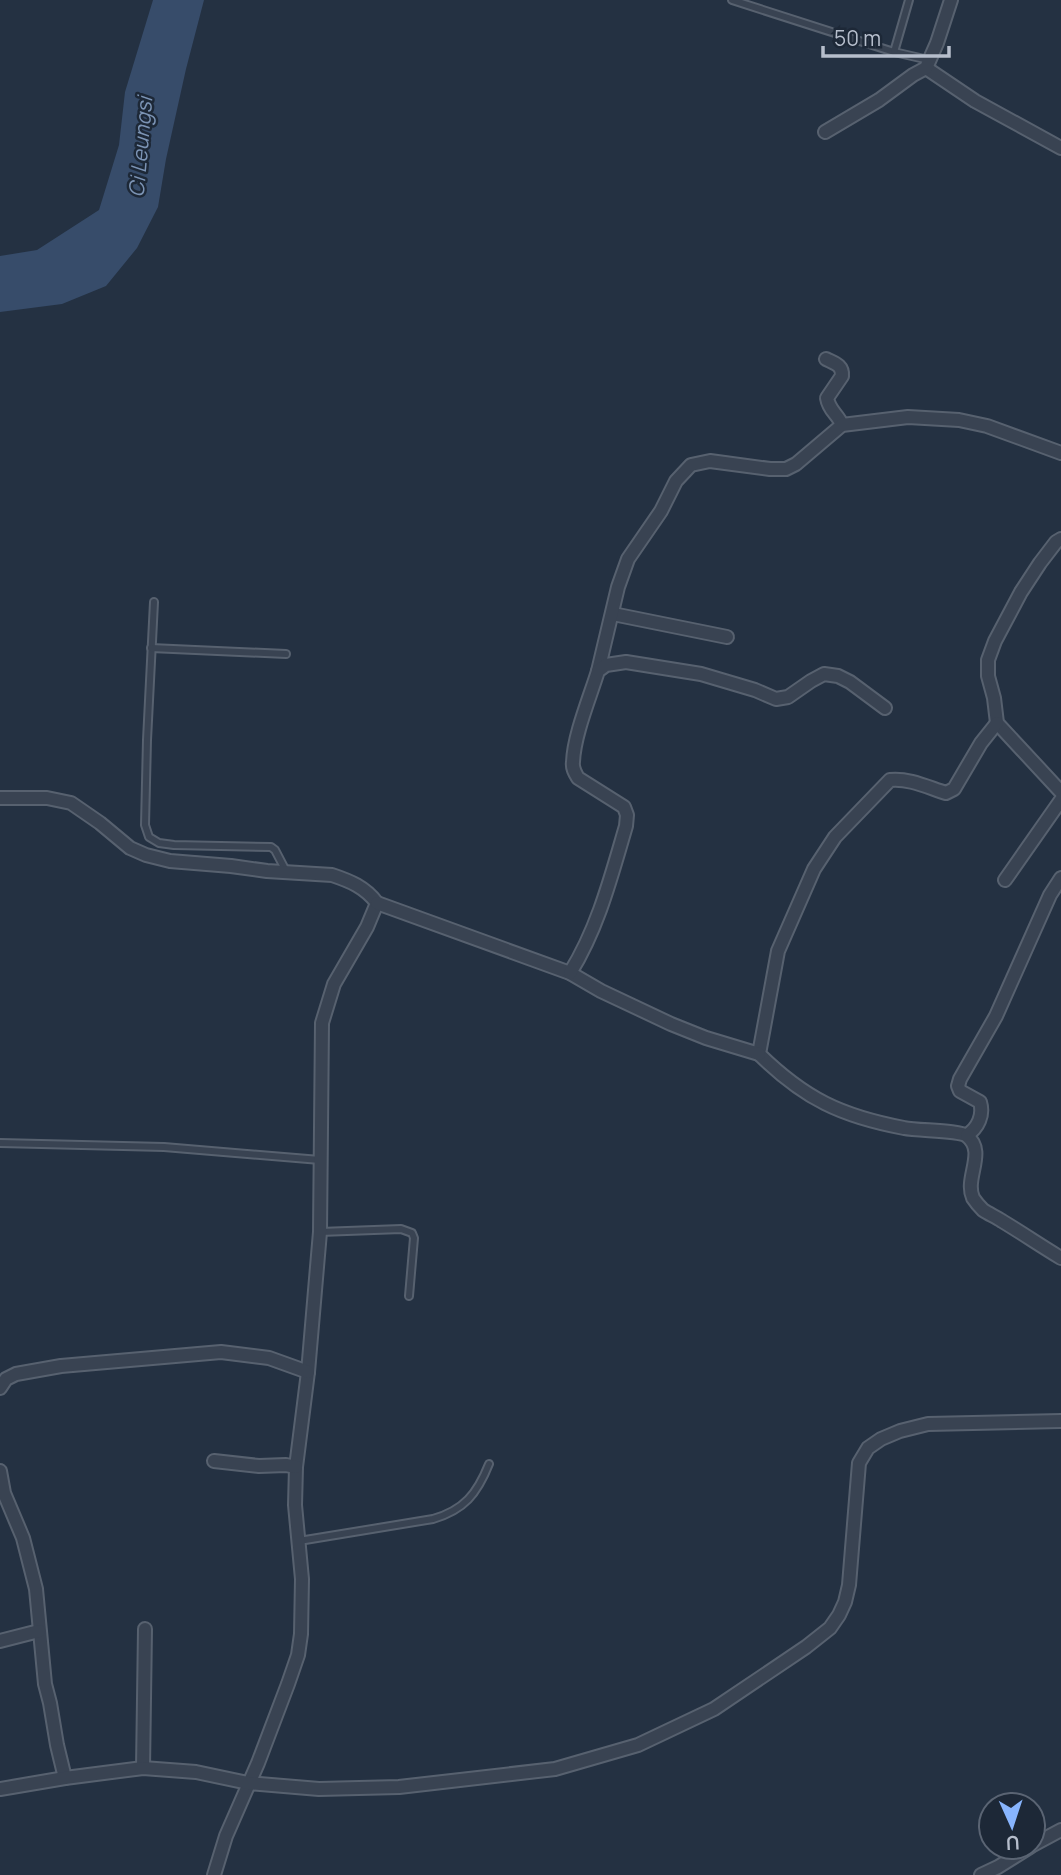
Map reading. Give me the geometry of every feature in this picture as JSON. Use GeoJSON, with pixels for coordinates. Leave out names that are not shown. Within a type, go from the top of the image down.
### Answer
{"type":"FeatureCollection","features":[{"type":"Feature","properties":{"kind":"street"},"geometry":{"type":"LineString","coordinates":[[825,132],[879,100],[928,64],[951,0]]}},
{"type":"Feature","properties":{"kind":"street"},"geometry":{"type":"LineString","coordinates":[[928,64],[975,100],[1061,148]]}},
{"type":"Feature","properties":{"kind":"street"},"geometry":{"type":"LineString","coordinates":[[825,359],[838,365],[842,372],[827,398],[832,413],[842,425]]}},
{"type":"Feature","properties":{"kind":"street"},"geometry":{"type":"LineString","coordinates":[[570,973],[605,900],[627,816],[624,807],[578,778],[574,772],[572,764],[578,736],[628,559],[661,511],[676,481],[691,465],[710,461],[786,469],[796,464],[842,425],[908,417],[960,420],[988,426],[1061,453]]}},
{"type":"Feature","properties":{"kind":"street"},"geometry":{"type":"LineString","coordinates":[[759,1054],[778,951],[814,869],[835,837],[890,780],[914,782],[946,793],[954,789],[981,743],[997,723],[988,676],[988,660],[995,641],[1021,592],[1056,542],[1061,539]]}},
{"type":"Feature","properties":{"kind":"street"},"geometry":{"type":"LineString","coordinates":[[613,614],[727,637]]}},
{"type":"Feature","properties":{"kind":"street"},"geometry":{"type":"LineString","coordinates":[[598,671],[606,665],[626,662],[701,674],[776,699],[788,697],[824,674],[838,676],[850,682],[886,708]]}},
{"type":"Feature","properties":{"kind":"street"},"geometry":{"type":"LineString","coordinates":[[997,723],[1061,792]]}},
{"type":"Feature","properties":{"kind":"street"},"geometry":{"type":"LineString","coordinates":[[0,798],[47,798],[71,803],[130,848],[170,861],[332,875],[353,882],[371,894],[377,903],[570,973],[670,1024],[759,1054],[778,1073],[810,1096],[843,1113],[905,1128],[952,1131],[967,1135],[975,1146],[970,1182],[973,1198],[984,1210],[1061,1258]]}},
{"type":"Feature","properties":{"kind":"street"},"geometry":{"type":"LineString","coordinates":[[1004,880],[1061,800]]}},
{"type":"Feature","properties":{"kind":"street"},"geometry":{"type":"LineString","coordinates":[[967,1135],[976,1128],[982,1109],[980,1102],[960,1091],[960,1079],[996,1016],[1061,878]]}},
{"type":"Feature","properties":{"kind":"street"},"geometry":{"type":"LineString","coordinates":[[214,1875],[226,1836],[258,1763],[298,1655],[302,1620],[302,1579],[295,1505],[296,1467],[308,1373],[320,1232],[322,1023],[334,984],[368,927],[377,903]]}},
{"type":"Feature","properties":{"kind":"street"},"geometry":{"type":"LineString","coordinates":[[0,1388],[6,1379],[16,1374],[61,1366],[221,1352],[269,1358],[308,1373]]}},
{"type":"Feature","properties":{"kind":"street"},"geometry":{"type":"LineString","coordinates":[[0,1789],[143,1768],[196,1772],[248,1783],[319,1789],[399,1787],[555,1769],[638,1745],[714,1709],[830,1628],[845,1602],[849,1585],[859,1463],[868,1448],[900,1431],[928,1424],[1061,1421]]}},
{"type":"Feature","properties":{"kind":"street"},"geometry":{"type":"LineString","coordinates":[[214,1461],[296,1467]]}},
{"type":"Feature","properties":{"kind":"street"},"geometry":{"type":"LineString","coordinates":[[0,1471],[4,1493],[23,1538],[36,1589],[45,1684],[65,1778]]}},
{"type":"Feature","properties":{"kind":"street"},"geometry":{"type":"LineString","coordinates":[[143,1768],[145,1629]]}},
{"type":"Feature","properties":{"kind":"street"},"geometry":{"type":"LineString","coordinates":[[0,1641],[39,1631]]}},
{"type":"Feature","properties":{"kind":"street"},"geometry":{"type":"LineString","coordinates":[[984,1875],[1007,1861]]}},
{"type":"Feature","properties":{"kind":"lane"},"geometry":{"type":"LineString","coordinates":[[732,0],[928,64]]}},
{"type":"Feature","properties":{"kind":"lane"},"geometry":{"type":"LineString","coordinates":[[894,52],[909,0]]}},
{"type":"Feature","properties":{"kind":"lane"},"geometry":{"type":"LineString","coordinates":[[154,601],[145,825],[149,838],[159,843],[174,845],[271,847],[287,873]]}},
{"type":"Feature","properties":{"kind":"lane"},"geometry":{"type":"LineString","coordinates":[[151,648],[286,654]]}},
{"type":"Feature","properties":{"kind":"lane"},"geometry":{"type":"LineString","coordinates":[[0,1143],[164,1147],[322,1160]]}},
{"type":"Feature","properties":{"kind":"lane"},"geometry":{"type":"LineString","coordinates":[[320,1232],[401,1229],[412,1233],[414,1238],[409,1296]]}},
{"type":"Feature","properties":{"kind":"lane"},"geometry":{"type":"LineString","coordinates":[[299,1541],[447,1515],[473,1496],[489,1464]]}},
{"type":"Feature","properties":{"kind":"water","name":"Ci Leungsi"},"geometry":{"type":"Polygon","coordinates":[[[153,0],[204,0],[166,159],[158,207],[137,248],[106,286],[62,304],[0,312],[0,256],[37,250],[99,210],[119,145],[125,92],[153,0]]]}}]}
